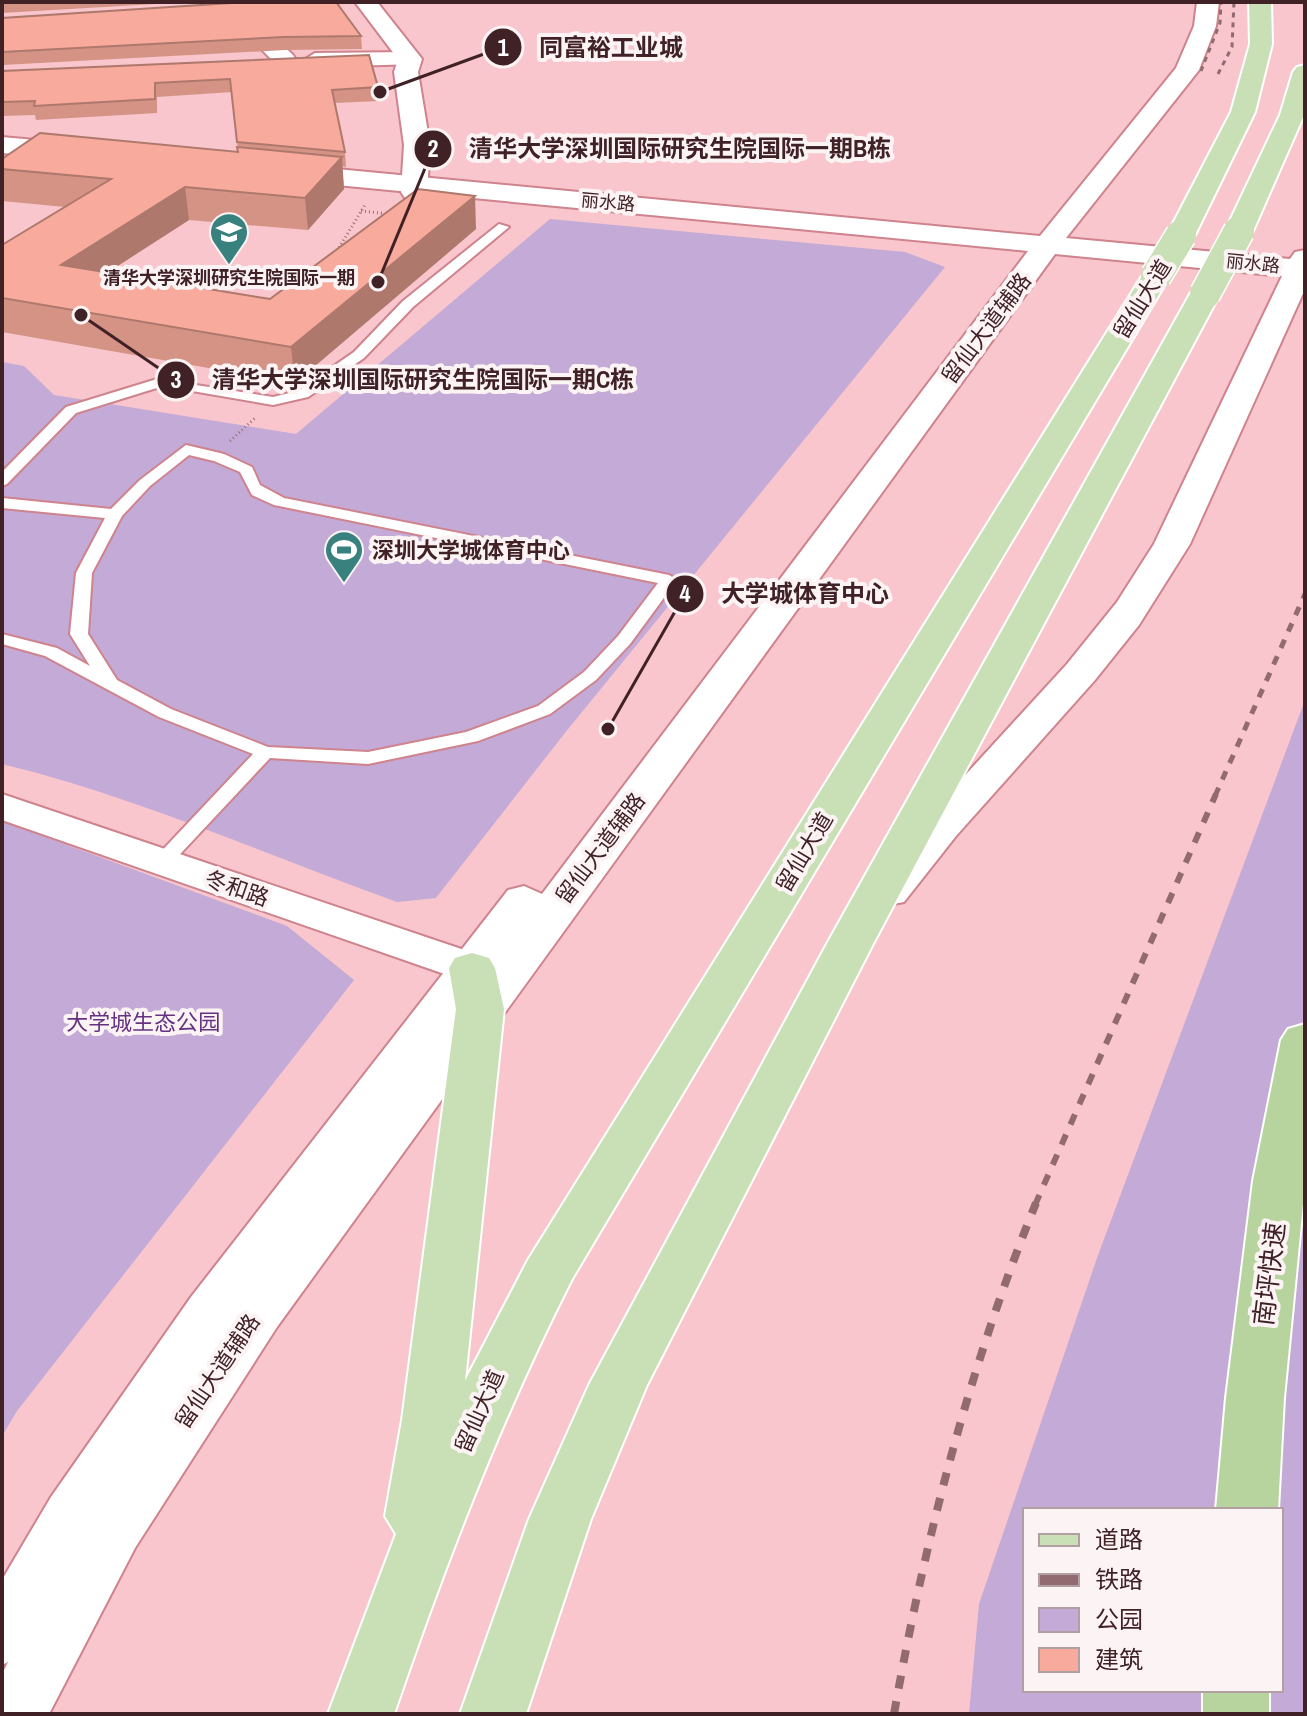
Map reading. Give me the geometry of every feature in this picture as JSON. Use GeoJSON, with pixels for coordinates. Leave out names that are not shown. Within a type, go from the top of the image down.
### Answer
{"type":"FeatureCollection","features":[{"type":"Feature","properties":{"kind":"highway","name":"南坪快速"},"geometry":{"type":"LineString","coordinates":[[1247,1508],[1255,1398],[1279,1181],[1305,1040]]}},
{"type":"Feature","properties":{"kind":"highway"},"geometry":{"type":"LineString","coordinates":[[1236,1692],[1236,1714]]}},
{"type":"Feature","properties":{"kind":"main road"},"geometry":{"type":"LineString","coordinates":[[366,2],[410,59],[406,72],[417,145],[415,188]]}},
{"type":"Feature","properties":{"kind":"main road","name":"留仙大道辅路"},"geometry":{"type":"LineString","coordinates":[[15,1714],[106,1542],[179,1426],[476,988],[1037,242],[1173,55],[1186,28],[1191,2]]}},
{"type":"Feature","properties":{"kind":"main road","name":"留仙大道辅路"},"geometry":{"type":"LineString","coordinates":[[1037,242],[1187,70],[1205,26],[1208,2]]}},
{"type":"Feature","properties":{"kind":"main road","name":"留仙大道"},"geometry":{"type":"LineString","coordinates":[[361,1714],[403,1589],[501,1360],[547,1274],[1181,235],[1243,112],[1261,44],[1260,2]]}},
{"type":"Feature","properties":{"kind":"main road"},"geometry":{"type":"LineString","coordinates":[[493,1714],[560,1519],[618,1385],[851,942],[1239,231],[1292,115],[1305,72]]}},
{"type":"Feature","properties":{"kind":"main road"},"geometry":{"type":"LineString","coordinates":[[2,145],[103,160],[2,155]]}},
{"type":"Feature","properties":{"kind":"main road","name":"丽水路"},"geometry":{"type":"LineString","coordinates":[[415,188],[377,189],[263,174],[1037,242],[1264,273],[1303,264]]}},
{"type":"Feature","properties":{"kind":"main road"},"geometry":{"type":"LineString","coordinates":[[851,942],[938,831],[1110,637],[1146,587],[1172,544],[1303,264]]}},
{"type":"Feature","properties":{"kind":"main road"},"geometry":{"type":"LineString","coordinates":[[403,1589],[431,1420],[476,988]]}},
{"type":"Feature","properties":{"kind":"main road","name":"留仙大道辅路"},"geometry":{"type":"LineString","coordinates":[[2,1637],[73,1515],[202,1324],[271,1229],[476,988]]}},
{"type":"Feature","properties":{"kind":"street"},"geometry":{"type":"LineString","coordinates":[[202,11],[229,6],[285,60]]}},
{"type":"Feature","properties":{"kind":"street"},"geometry":{"type":"LineString","coordinates":[[254,61],[410,59]]}},
{"type":"Feature","properties":{"kind":"street","name":"冬和路"},"geometry":{"type":"LineString","coordinates":[[2,806],[162,862],[476,988]]}},
{"type":"Feature","properties":{"kind":"lane"},"geometry":{"type":"LineString","coordinates":[[2,481],[71,410],[162,382],[273,401],[303,394],[359,355],[408,304],[503,227]]}},
{"type":"Feature","properties":{"kind":"lane"},"geometry":{"type":"LineString","coordinates":[[2,639],[51,652],[165,713],[265,752],[368,758],[471,737],[544,710],[590,676],[624,640],[669,580],[280,502],[258,494],[249,483],[247,470],[215,456],[186,450],[145,483],[115,514],[84,573],[79,634],[108,680]]}},
{"type":"Feature","properties":{"kind":"lane"},"geometry":{"type":"LineString","coordinates":[[2,503],[115,514]]}},
{"type":"Feature","properties":{"kind":"lane"},"geometry":{"type":"LineString","coordinates":[[162,862],[265,752]]}},
{"type":"Feature","properties":{"kind":"path"},"geometry":{"type":"LineString","coordinates":[[334,256],[360,211],[377,189]]}},
{"type":"Feature","properties":{"kind":"path"},"geometry":{"type":"LineString","coordinates":[[360,211],[392,215]]}},
{"type":"Feature","properties":{"kind":"path"},"geometry":{"type":"LineString","coordinates":[[215,456],[273,401]]}},
{"type":"Feature","properties":{"kind":"green space","name":"深圳大学城体育中心"},"geometry":{"type":"Polygon","coordinates":[[[550,219],[905,252],[945,267],[564,734],[436,898],[397,902],[152,810],[53,777],[2,764],[2,362],[24,366],[54,395],[296,434],[550,219]]]}},
{"type":"Feature","properties":{"kind":"green space"},"geometry":{"type":"Polygon","coordinates":[[[1305,700],[1305,1714],[969,1714],[979,1604],[1097,1258],[1305,700]]]}},
{"type":"Feature","properties":{"kind":"green space","name":"大学城生态公园"},"geometry":{"type":"Polygon","coordinates":[[[2,821],[287,926],[354,980],[17,1411],[2,1436],[2,821]]]}},
{"type":"Feature","properties":{"kind":"building"},"geometry":{"type":"Polygon","coordinates":[[[247,2],[336,2],[361,36],[284,37],[2,52],[2,18],[247,2]]]}},
{"type":"Feature","properties":{"kind":"building"},"geometry":{"type":"Polygon","coordinates":[[[369,55],[378,87],[332,90],[345,152],[237,142],[230,79],[155,83],[155,99],[34,106],[35,101],[2,102],[2,71],[369,55]]]}},
{"type":"Feature","properties":{"kind":"building"},"geometry":{"type":"Polygon","coordinates":[[[40,133],[238,152],[237,147],[342,157],[305,198],[185,187],[61,265],[270,299],[418,189],[475,196],[291,347],[2,298],[2,245],[111,179],[2,169],[2,159],[40,133]]]}},
{"type":"Feature","properties":{"kind":"railway"},"geometry":{"type":"LineString","coordinates":[[1201,71],[1220,23],[1221,2]]}},
{"type":"Feature","properties":{"kind":"railway"},"geometry":{"type":"LineString","coordinates":[[1218,74],[1232,47],[1234,2]]}},
{"type":"Feature","properties":{"kind":"railway"},"geometry":{"type":"LineString","coordinates":[[1215,796],[1305,594]]}},
{"type":"Feature","properties":{"kind":"railway"},"geometry":{"type":"LineString","coordinates":[[1035,1205],[1216,794]]}},
{"type":"Feature","properties":{"kind":"railway"},"geometry":{"type":"LineString","coordinates":[[894,1714],[920,1584],[952,1455],[990,1328],[1036,1203]]}},
{"type":"Feature","properties":{"kind":"place","name":"同富裕工业城"},"geometry":{"type":"Point","coordinates":[380,92]}},
{"type":"Feature","properties":{"kind":"place","name":"清华大学深圳研究生院国际一期"},"geometry":{"type":"Point","coordinates":[229,266]}},
{"type":"Feature","properties":{"kind":"place","name":"清华大学深圳国际研究生院国际一期B栋"},"geometry":{"type":"Point","coordinates":[378,282]}},
{"type":"Feature","properties":{"kind":"place","name":"清华大学深圳国际研究生院国际一期C栋"},"geometry":{"type":"Point","coordinates":[81,315]}},
{"type":"Feature","properties":{"kind":"place","name":"深圳大学城体育中心"},"geometry":{"type":"Point","coordinates":[344,584]}},
{"type":"Feature","properties":{"kind":"place","name":"大学城体育中心"},"geometry":{"type":"Point","coordinates":[608,729]}}]}
